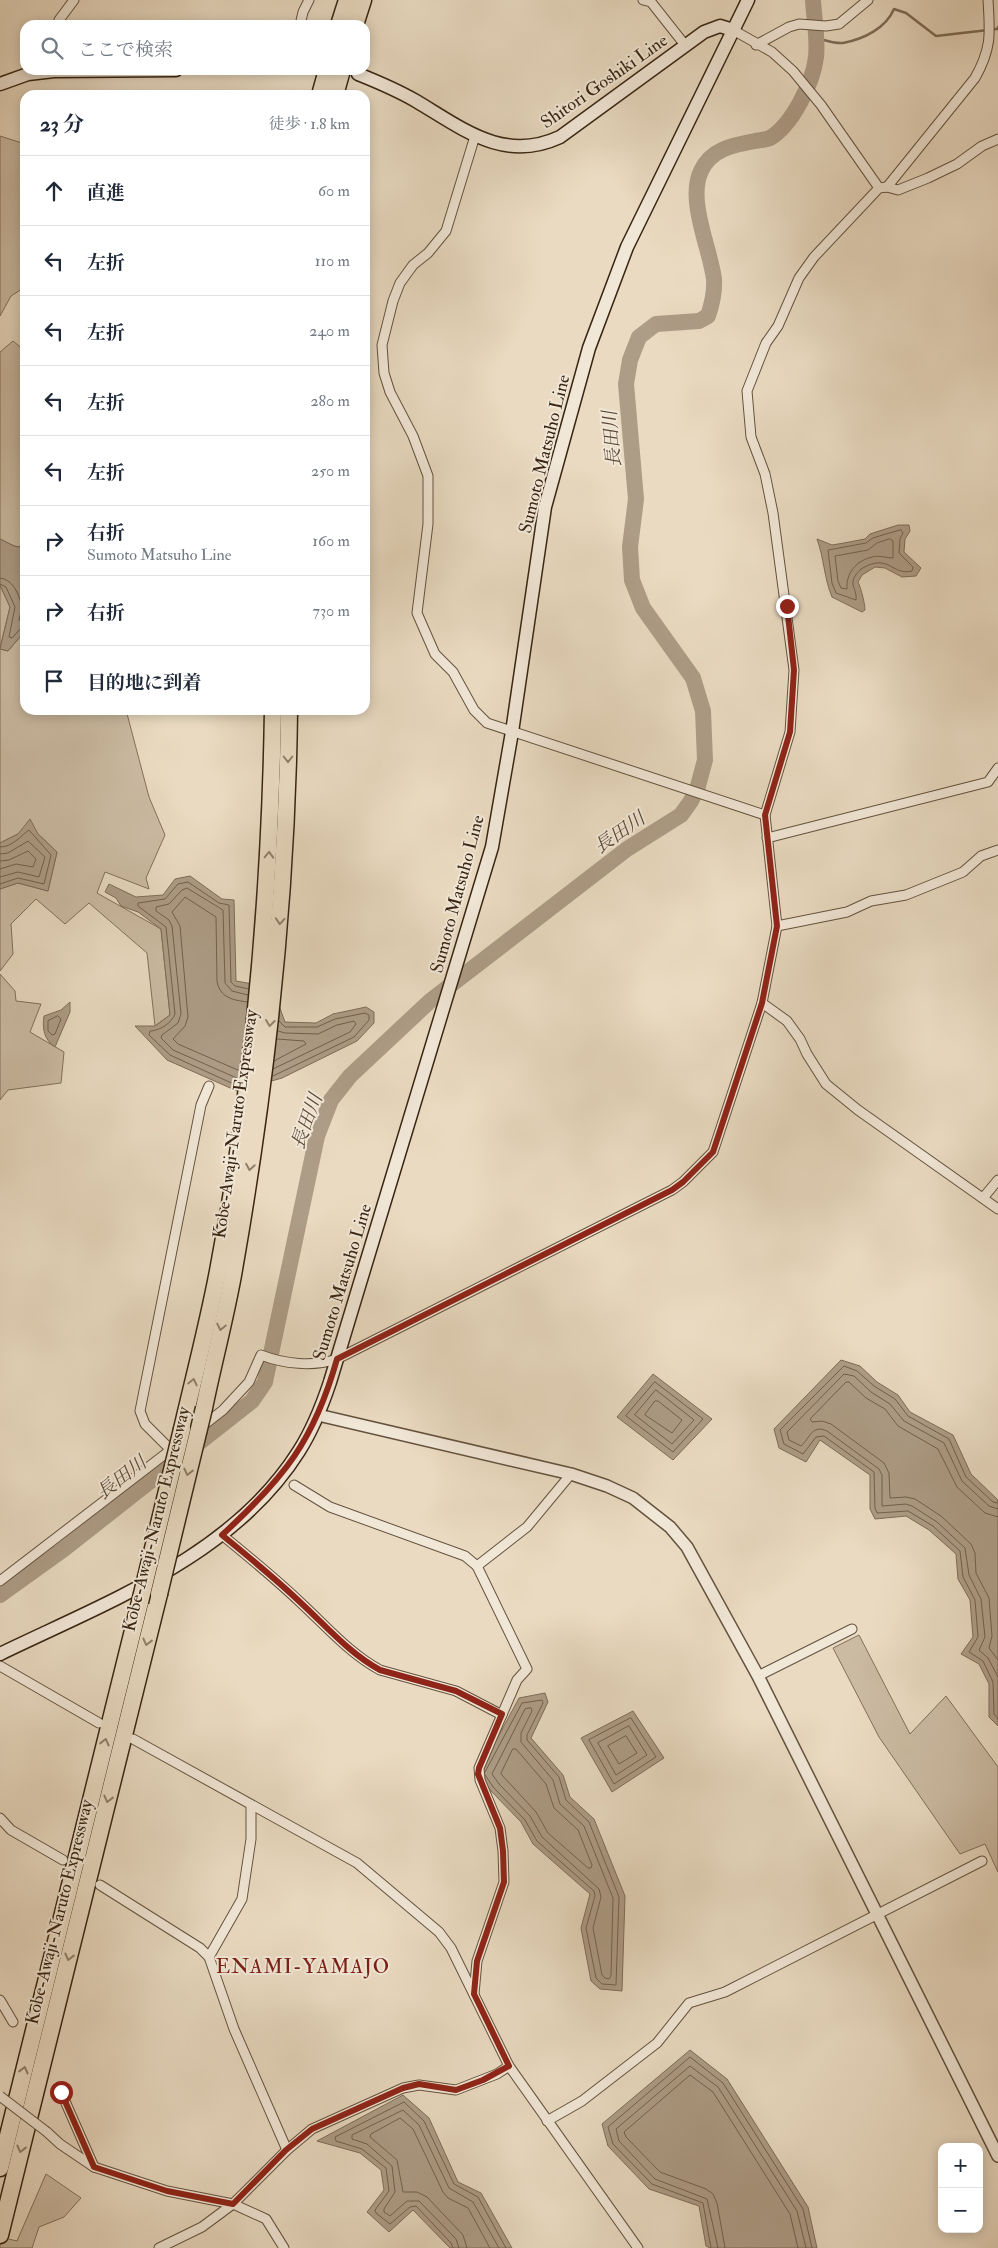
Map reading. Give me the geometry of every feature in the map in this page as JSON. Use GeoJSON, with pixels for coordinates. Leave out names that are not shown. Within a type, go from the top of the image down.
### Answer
{"type":"FeatureCollection","features":[{"type":"Feature","properties":{"kind":"highway"},"geometry":{"type":"LineString","coordinates":[[341,20],[347,0]]}},
{"type":"Feature","properties":{"kind":"highway"},"geometry":{"type":"LineString","coordinates":[[357,20],[363,0]]}},
{"type":"Feature","properties":{"kind":"highway"},"geometry":{"type":"LineString","coordinates":[[321,90],[326,75]]}},
{"type":"Feature","properties":{"kind":"highway"},"geometry":{"type":"LineString","coordinates":[[338,90],[348,75]]}},
{"type":"Feature","properties":{"kind":"highway","name":"Kobe-Awaji-Naruto Expressway"},"geometry":{"type":"LineString","coordinates":[[268,974],[268,872],[273,715]]}},
{"type":"Feature","properties":{"kind":"highway","name":"Kobe-Awaji-Naruto Expressway"},"geometry":{"type":"LineString","coordinates":[[0,2235],[204,1408],[232,1276],[268,974],[288,775],[288,715]]}},
{"type":"Feature","properties":{"kind":"highway","name":"Kobe-Awaji-Naruto Expressway"},"geometry":{"type":"LineString","coordinates":[[0,2168],[182,1429],[251,1117]]}},
{"type":"Feature","properties":{"kind":"main road","name":"Sumoto Matsuho Line"},"geometry":{"type":"LineString","coordinates":[[0,1654],[123,1595],[200,1551],[222,1535],[281,1476],[299,1451],[318,1415],[337,1359],[492,847],[512,732],[545,507],[589,348],[627,247],[748,0]]}},
{"type":"Feature","properties":{"kind":"main road","name":"Shitori Goshiki Line"},"geometry":{"type":"LineString","coordinates":[[358,75],[390,87],[475,136],[501,145],[526,148],[544,145],[560,137],[704,32],[720,26],[733,30]]}},
{"type":"Feature","properties":{"kind":"main road"},"geometry":{"type":"LineString","coordinates":[[0,84],[25,75]]}},
{"type":"Feature","properties":{"kind":"street"},"geometry":{"type":"LineString","coordinates":[[60,20],[74,0]]}},
{"type":"Feature","properties":{"kind":"street"},"geometry":{"type":"LineString","coordinates":[[301,20],[309,0]]}},
{"type":"Feature","properties":{"kind":"street"},"geometry":{"type":"LineString","coordinates":[[643,0],[651,2],[685,45]]}},
{"type":"Feature","properties":{"kind":"street"},"geometry":{"type":"LineString","coordinates":[[756,45],[789,27],[799,24],[826,26],[839,24],[868,0]]}},
{"type":"Feature","properties":{"kind":"street"},"geometry":{"type":"LineString","coordinates":[[0,1581],[223,1410],[249,1382],[261,1355],[278,1362],[324,1364],[337,1359],[672,1190],[683,1182],[713,1152],[762,1003],[777,926],[765,815],[790,732],[794,670],[774,513],[764,474],[751,437],[747,391],[766,343],[778,326],[799,278],[814,257],[883,188],[975,78],[986,60],[990,36],[988,0]]}},
{"type":"Feature","properties":{"kind":"street"},"geometry":{"type":"LineString","coordinates":[[733,30],[756,45],[772,52],[793,71],[883,188],[898,190],[928,178],[957,164],[982,146],[998,139]]}},
{"type":"Feature","properties":{"kind":"street"},"geometry":{"type":"LineString","coordinates":[[475,136],[446,231],[428,253],[413,264],[400,283],[393,300],[382,345],[384,374],[390,392],[413,436],[428,476],[428,524],[417,613],[436,654],[453,672],[474,710],[487,723],[765,815]]}},
{"type":"Feature","properties":{"kind":"street"},"geometry":{"type":"LineString","coordinates":[[767,838],[988,782],[998,768]]}},
{"type":"Feature","properties":{"kind":"street"},"geometry":{"type":"LineString","coordinates":[[777,926],[847,912],[871,900],[906,895],[963,872],[981,856],[998,850]]}},
{"type":"Feature","properties":{"kind":"street"},"geometry":{"type":"LineString","coordinates":[[762,1003],[786,1021],[800,1039],[826,1084],[858,1110],[998,1208]]}},
{"type":"Feature","properties":{"kind":"street"},"geometry":{"type":"LineString","coordinates":[[171,1450],[144,1424],[140,1411],[201,1105],[209,1086]]}},
{"type":"Feature","properties":{"kind":"street"},"geometry":{"type":"LineString","coordinates":[[983,1198],[998,1180]]}},
{"type":"Feature","properties":{"kind":"street"},"geometry":{"type":"LineString","coordinates":[[318,1415],[571,1474],[607,1486],[633,1498],[670,1527],[688,1547],[758,1676],[997,2152]]}},
{"type":"Feature","properties":{"kind":"street"},"geometry":{"type":"LineString","coordinates":[[477,1566],[527,1527],[571,1474]]}},
{"type":"Feature","properties":{"kind":"street"},"geometry":{"type":"LineString","coordinates":[[294,1485],[330,1507],[443,1546],[466,1556],[477,1566],[527,1668],[517,1680],[478,1774],[500,1828],[504,1882],[477,1961],[474,1994]]}},
{"type":"Feature","properties":{"kind":"street"},"geometry":{"type":"LineString","coordinates":[[222,1535],[302,1603],[342,1643],[370,1664],[380,1670],[456,1691],[502,1714]]}},
{"type":"Feature","properties":{"kind":"street"},"geometry":{"type":"LineString","coordinates":[[758,1676],[852,1629]]}},
{"type":"Feature","properties":{"kind":"street"},"geometry":{"type":"LineString","coordinates":[[0,1666],[99,1723]]}},
{"type":"Feature","properties":{"kind":"street"},"geometry":{"type":"LineString","coordinates":[[133,1739],[357,1864],[439,1932],[451,1948],[509,2066],[638,2248]]}},
{"type":"Feature","properties":{"kind":"street"},"geometry":{"type":"LineString","coordinates":[[209,1956],[242,1899],[251,1839],[251,1805]]}},
{"type":"Feature","properties":{"kind":"street"},"geometry":{"type":"LineString","coordinates":[[0,1818],[11,1830],[63,1860]]}},
{"type":"Feature","properties":{"kind":"street"},"geometry":{"type":"LineString","coordinates":[[547,2121],[582,2101],[657,2043],[689,2003],[725,1992],[982,1861]]}},
{"type":"Feature","properties":{"kind":"street"},"geometry":{"type":"LineString","coordinates":[[100,1885],[200,1948],[209,1956],[234,2029],[286,2150]]}},
{"type":"Feature","properties":{"kind":"street"},"geometry":{"type":"LineString","coordinates":[[0,2000],[13,2022]]}},
{"type":"Feature","properties":{"kind":"street"},"geometry":{"type":"LineString","coordinates":[[159,2248],[202,2227],[233,2204],[286,2150],[312,2129],[403,2088],[419,2084],[456,2090],[483,2080],[509,2066]]}},
{"type":"Feature","properties":{"kind":"street"},"geometry":{"type":"LineString","coordinates":[[61,2092],[94,2167]]}},
{"type":"Feature","properties":{"kind":"street"},"geometry":{"type":"LineString","coordinates":[[0,2096],[60,2144],[94,2167],[167,2191],[233,2204],[266,2219],[284,2248]]}},
{"type":"Feature","properties":{"kind":"shaded area"},"geometry":{"type":"Polygon","coordinates":[[[0,136],[20,142],[20,290],[11,296],[0,316],[0,136]]]}},
{"type":"Feature","properties":{"kind":"shaded area"},"geometry":{"type":"Polygon","coordinates":[[[13,341],[20,347],[20,547],[0,539],[0,352],[13,341]]]}},
{"type":"Feature","properties":{"kind":"shaded area"},"geometry":{"type":"Polygon","coordinates":[[[0,585],[10,607],[0,648],[0,585]]]}},
{"type":"Feature","properties":{"kind":"shaded area"},"geometry":{"type":"Polygon","coordinates":[[[20,637],[20,715],[127,715],[149,797],[165,835],[146,878],[149,889],[105,872],[97,893],[161,929],[170,1015],[155,1026],[147,953],[89,903],[65,924],[36,899],[11,924],[13,954],[0,971],[0,889],[18,883],[48,891],[57,852],[38,834],[18,834],[0,843],[0,649],[8,651],[20,637]]]}},
{"type":"Feature","properties":{"kind":"shaded area"},"geometry":{"type":"Polygon","coordinates":[[[0,974],[15,991],[16,1001],[41,1004],[30,1032],[64,1052],[61,1083],[8,1090],[0,1100],[0,974]]]}},
{"type":"Feature","properties":{"kind":"shaded area"},"geometry":{"type":"Polygon","coordinates":[[[859,1635],[910,1734],[946,1696],[998,1767],[998,1872],[985,1844],[960,1854],[879,1737],[833,1648],[859,1635]]]}},
{"type":"Feature","properties":{"kind":"shaded area"},"geometry":{"type":"Polygon","coordinates":[[[46,2174],[81,2198],[64,2217],[39,2227],[32,2248],[0,2248],[0,2237],[17,2241],[46,2174]]]}},
{"type":"Feature","properties":{"kind":"water"},"geometry":{"type":"Polygon","coordinates":[[[898,525],[909,525],[910,531],[905,539],[904,552],[921,568],[916,576],[902,577],[885,568],[875,567],[862,575],[858,582],[865,607],[865,610],[862,612],[832,597],[817,539],[832,545],[844,543],[865,539],[870,534],[898,525]]]}},
{"type":"Feature","properties":{"kind":"water"},"geometry":{"type":"Polygon","coordinates":[[[0,539],[20,547],[20,637],[8,651],[0,649],[10,607],[0,585],[0,539]]]}},
{"type":"Feature","properties":{"kind":"water"},"geometry":{"type":"Polygon","coordinates":[[[30,819],[38,834],[57,852],[48,891],[18,883],[0,889],[0,843],[18,834],[30,819]]]}},
{"type":"Feature","properties":{"kind":"water"},"geometry":{"type":"Polygon","coordinates":[[[190,876],[222,899],[234,900],[236,981],[264,986],[278,1003],[285,1022],[316,1023],[333,1014],[366,1007],[374,1012],[374,1023],[357,1041],[282,1078],[237,1091],[167,1060],[135,1026],[155,1026],[170,1015],[161,929],[138,912],[121,906],[116,898],[105,892],[109,884],[136,897],[163,895],[175,879],[190,876]]]}},
{"type":"Feature","properties":{"kind":"water"},"geometry":{"type":"Polygon","coordinates":[[[70,1002],[70,1012],[55,1047],[48,1041],[45,1033],[43,1025],[44,1016],[61,1010],[70,1002]]]}},
{"type":"Feature","properties":{"kind":"water"},"geometry":{"type":"Polygon","coordinates":[[[841,1360],[860,1366],[877,1382],[898,1395],[910,1412],[953,1435],[971,1474],[998,1500],[998,1726],[989,1717],[989,1684],[979,1664],[961,1654],[973,1637],[970,1600],[958,1579],[956,1554],[929,1530],[906,1516],[875,1519],[870,1509],[870,1475],[820,1440],[806,1462],[779,1448],[774,1429],[841,1360]]]}},
{"type":"Feature","properties":{"kind":"water"},"geometry":{"type":"Polygon","coordinates":[[[653,1374],[712,1419],[673,1460],[617,1417],[653,1374]]]}},
{"type":"Feature","properties":{"kind":"water"},"geometry":{"type":"Polygon","coordinates":[[[545,1693],[548,1702],[531,1738],[563,1775],[570,1797],[594,1819],[625,1896],[622,1991],[600,1989],[591,1981],[581,1928],[590,1894],[533,1844],[521,1822],[491,1791],[478,1774],[519,1698],[545,1693]]]}},
{"type":"Feature","properties":{"kind":"water"},"geometry":{"type":"Polygon","coordinates":[[[633,1711],[664,1758],[612,1792],[581,1738],[633,1711]]]}},
{"type":"Feature","properties":{"kind":"water"},"geometry":{"type":"Polygon","coordinates":[[[690,2050],[727,2079],[808,2207],[817,2248],[710,2248],[706,2246],[699,2206],[649,2189],[608,2146],[602,2124],[690,2050]]]}},
{"type":"Feature","properties":{"kind":"water"},"geometry":{"type":"Polygon","coordinates":[[[403,2095],[429,2118],[458,2182],[481,2193],[512,2248],[450,2248],[413,2210],[389,2232],[367,2212],[384,2190],[381,2170],[360,2153],[317,2141],[403,2095]]]}},
{"type":"Feature","properties":{"kind":"waterway","name":"長田川"},"geometry":{"type":"LineString","coordinates":[[0,1595],[64,1549],[252,1401],[265,1382],[317,1136],[331,1100],[350,1076],[430,1001],[627,849],[681,815],[691,801],[698,786],[705,760],[703,711],[693,678],[643,608],[632,580],[630,547],[636,499],[626,384],[630,360],[639,337],[656,324],[699,321],[708,316],[713,298],[714,279],[698,210],[697,183],[705,164],[717,153],[739,144],[770,138],[786,124],[793,114],[811,79],[816,57],[813,0]]}},
{"type":"Feature","properties":{"kind":"waterway"},"geometry":{"type":"LineString","coordinates":[[816,38],[840,43],[859,39],[873,32],[886,22],[894,9],[906,13],[936,36],[997,29],[998,27]]}},
{"type":"Feature","properties":{"kind":"district","name":"ENAMI-YAMAJO"},"geometry":{"type":"Point","coordinates":[303,1966]}},
{"type":"Feature","properties":{"kind":"route"},"geometry":{"type":"LineString","coordinates":[[61,2092],[94,2167],[167,2191],[233,2204],[286,2150],[312,2129],[403,2088],[419,2084],[456,2090],[497,2074],[509,2066],[474,1994],[477,1961],[504,1882],[500,1828],[478,1774],[502,1714],[456,1691],[419,1679],[380,1670],[370,1664],[342,1643],[302,1603],[222,1535],[281,1476],[299,1451],[318,1415],[337,1359],[672,1190],[683,1182],[713,1152],[762,1003],[777,926],[765,815],[790,732],[794,670],[787,606]]}}]}
